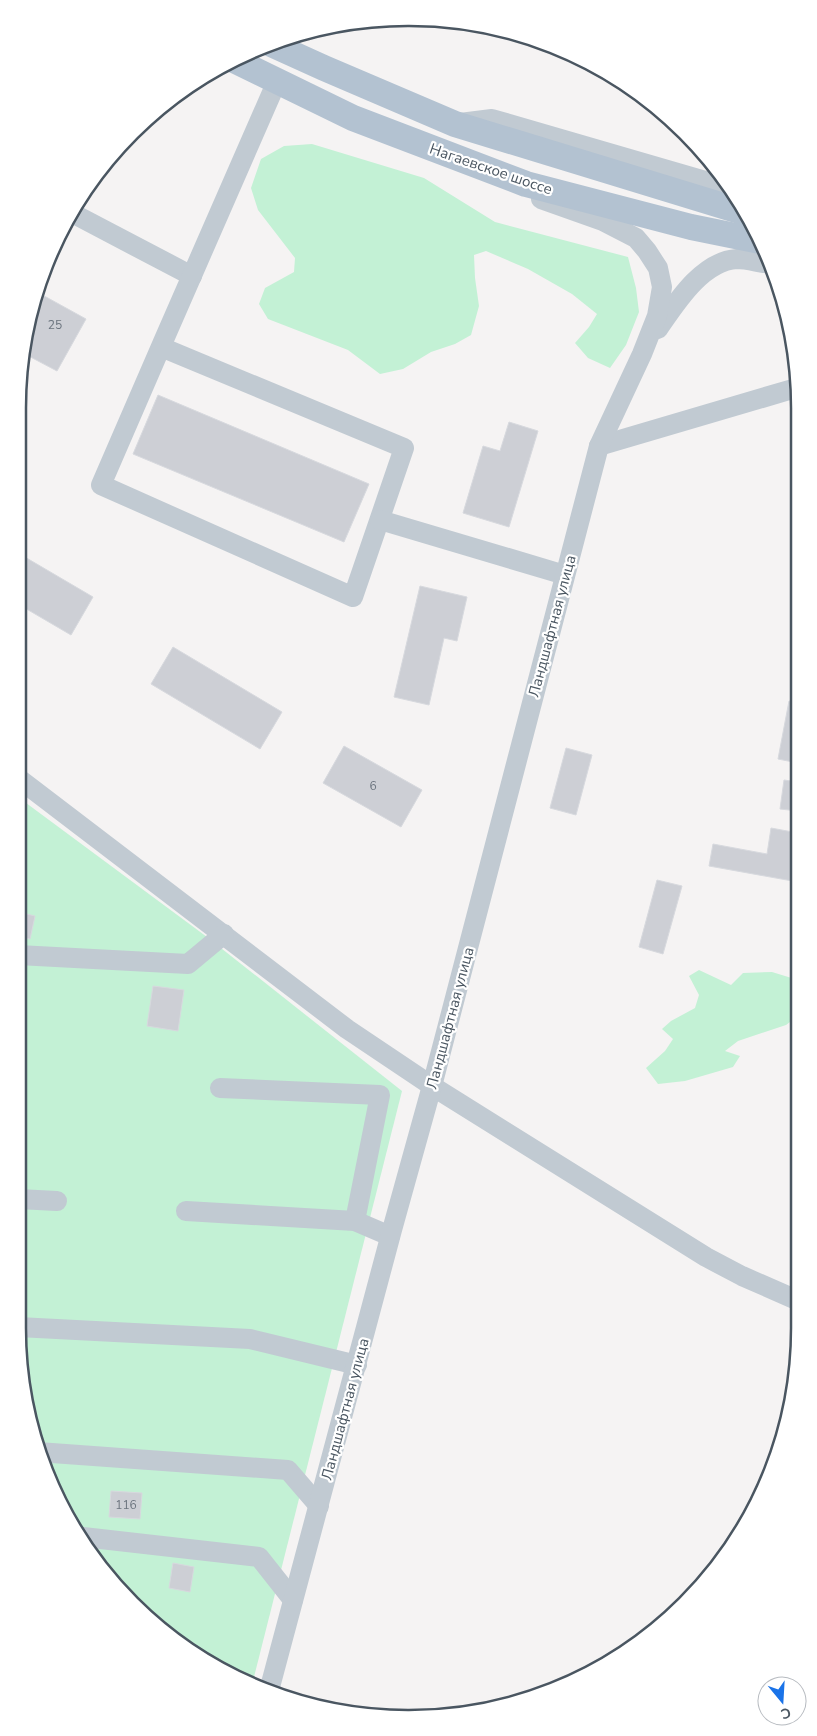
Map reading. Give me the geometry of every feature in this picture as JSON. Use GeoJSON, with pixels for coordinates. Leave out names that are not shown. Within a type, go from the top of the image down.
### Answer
{"type":"FeatureCollection","features":[{"type":"Feature","properties":{"kind":"main road","name":"Нагаевское шоссе"},"geometry":{"type":"LineString","coordinates":[[281,49],[455,124],[735,210]]}},
{"type":"Feature","properties":{"kind":"main road","name":"Нагаевское шоссе"},"geometry":{"type":"LineString","coordinates":[[243,64],[353,118],[526,184],[691,227],[751,239]]}},
{"type":"Feature","properties":{"kind":"street"},"geometry":{"type":"LineString","coordinates":[[161,347],[404,448],[353,597],[101,485],[161,347],[277,81]]}},
{"type":"Feature","properties":{"kind":"street"},"geometry":{"type":"LineString","coordinates":[[353,118],[390,146],[603,221],[636,238],[647,250],[658,268],[662,287],[658,316],[642,354]]}},
{"type":"Feature","properties":{"kind":"street"},"geometry":{"type":"LineString","coordinates":[[455,124],[492,118],[717,184]]}},
{"type":"Feature","properties":{"kind":"street"},"geometry":{"type":"LineString","coordinates":[[78,216],[192,276]]}},
{"type":"Feature","properties":{"kind":"street"},"geometry":{"type":"LineString","coordinates":[[642,354],[670,311],[695,281],[714,266],[736,259],[762,263]]}},
{"type":"Feature","properties":{"kind":"street","name":"Ландшафтная улица"},"geometry":{"type":"LineString","coordinates":[[271,1684],[390,1236],[432,1086],[599,446],[642,354]]}},
{"type":"Feature","properties":{"kind":"street"},"geometry":{"type":"LineString","coordinates":[[599,446],[790,390]]}},
{"type":"Feature","properties":{"kind":"street"},"geometry":{"type":"LineString","coordinates":[[380,520],[565,575]]}},
{"type":"Feature","properties":{"kind":"street"},"geometry":{"type":"LineString","coordinates":[[26,784],[347,1029],[432,1086],[706,1258],[791,1297]]}},
{"type":"Feature","properties":{"kind":"street"},"geometry":{"type":"LineString","coordinates":[[26,955],[188,964],[224,934]]}},
{"type":"Feature","properties":{"kind":"street"},"geometry":{"type":"LineString","coordinates":[[220,1088],[380,1095],[355,1220]]}},
{"type":"Feature","properties":{"kind":"street"},"geometry":{"type":"LineString","coordinates":[[26,1199],[56,1201]]}},
{"type":"Feature","properties":{"kind":"street"},"geometry":{"type":"LineString","coordinates":[[186,1211],[355,1220],[390,1236]]}},
{"type":"Feature","properties":{"kind":"street"},"geometry":{"type":"LineString","coordinates":[[26,1327],[250,1339],[357,1364]]}},
{"type":"Feature","properties":{"kind":"street"},"geometry":{"type":"LineString","coordinates":[[48,1453],[288,1470],[319,1506]]}},
{"type":"Feature","properties":{"kind":"street"},"geometry":{"type":"LineString","coordinates":[[89,1538],[259,1557],[293,1600]]}},
{"type":"Feature","properties":{"kind":"green space"},"geometry":{"type":"Polygon","coordinates":[[[312,144],[424,178],[495,222],[628,257],[636,288],[639,312],[626,345],[610,368],[588,358],[575,343],[597,314],[572,294],[528,269],[486,251],[474,255],[479,306],[471,335],[455,344],[431,352],[403,369],[380,374],[348,350],[268,319],[259,304],[265,288],[294,272],[295,258],[258,210],[251,188],[261,159],[284,146],[312,144]]]}},
{"type":"Feature","properties":{"kind":"green space"},"geometry":{"type":"Polygon","coordinates":[[[26,803],[207,937],[402,1091],[254,1677],[217,1659],[176,1631],[156,1615],[121,1580],[77,1519],[55,1474],[39,1426],[30,1377],[26,1328],[26,803]]]}},
{"type":"Feature","properties":{"kind":"green space"},"geometry":{"type":"Polygon","coordinates":[[[699,970],[731,985],[743,973],[772,972],[791,978],[791,1021],[786,1025],[738,1041],[725,1051],[740,1056],[733,1067],[685,1081],[658,1084],[646,1068],[665,1051],[673,1039],[662,1029],[671,1021],[695,1008],[699,995],[689,976],[699,970]]]}},
{"type":"Feature","properties":{"kind":"building"},"geometry":{"type":"Polygon","coordinates":[[[44,296],[86,319],[57,371],[30,357],[39,310],[44,296]]]}},
{"type":"Feature","properties":{"kind":"building"},"geometry":{"type":"Polygon","coordinates":[[[158,395],[369,484],[344,542],[133,454],[158,395]]]}},
{"type":"Feature","properties":{"kind":"building"},"geometry":{"type":"Polygon","coordinates":[[[509,422],[538,431],[509,527],[463,513],[483,446],[500,451],[509,422]]]}},
{"type":"Feature","properties":{"kind":"building"},"geometry":{"type":"Polygon","coordinates":[[[26,558],[93,597],[71,635],[26,609],[26,558]]]}},
{"type":"Feature","properties":{"kind":"building"},"geometry":{"type":"Polygon","coordinates":[[[420,586],[467,597],[457,641],[444,638],[429,705],[394,697],[420,586]]]}},
{"type":"Feature","properties":{"kind":"building"},"geometry":{"type":"Polygon","coordinates":[[[173,647],[282,712],[260,749],[151,684],[173,647]]]}},
{"type":"Feature","properties":{"kind":"building"},"geometry":{"type":"Polygon","coordinates":[[[789,701],[791,702],[791,762],[778,759],[789,701]]]}},
{"type":"Feature","properties":{"kind":"building"},"geometry":{"type":"Polygon","coordinates":[[[344,746],[422,790],[401,827],[323,783],[344,746]]]}},
{"type":"Feature","properties":{"kind":"building"},"geometry":{"type":"Polygon","coordinates":[[[566,748],[592,755],[576,815],[550,808],[566,748]]]}},
{"type":"Feature","properties":{"kind":"building"},"geometry":{"type":"Polygon","coordinates":[[[784,780],[791,781],[791,810],[780,809],[784,780]]]}},
{"type":"Feature","properties":{"kind":"building"},"geometry":{"type":"Polygon","coordinates":[[[771,828],[791,832],[791,881],[709,866],[713,844],[767,854],[771,828]]]}},
{"type":"Feature","properties":{"kind":"building"},"geometry":{"type":"Polygon","coordinates":[[[657,880],[682,886],[663,954],[639,947],[657,880]]]}},
{"type":"Feature","properties":{"kind":"building"},"geometry":{"type":"Polygon","coordinates":[[[26,914],[35,916],[30,939],[26,938],[26,914]]]}},
{"type":"Feature","properties":{"kind":"building"},"geometry":{"type":"Polygon","coordinates":[[[153,986],[184,990],[178,1031],[147,1026],[153,986]]]}},
{"type":"Feature","properties":{"kind":"building"},"geometry":{"type":"Polygon","coordinates":[[[111,1491],[142,1493],[140,1519],[109,1517],[111,1491]]]}},
{"type":"Feature","properties":{"kind":"building"},"geometry":{"type":"Polygon","coordinates":[[[173,1563],[194,1567],[190,1592],[169,1588],[173,1563]]]}}]}
